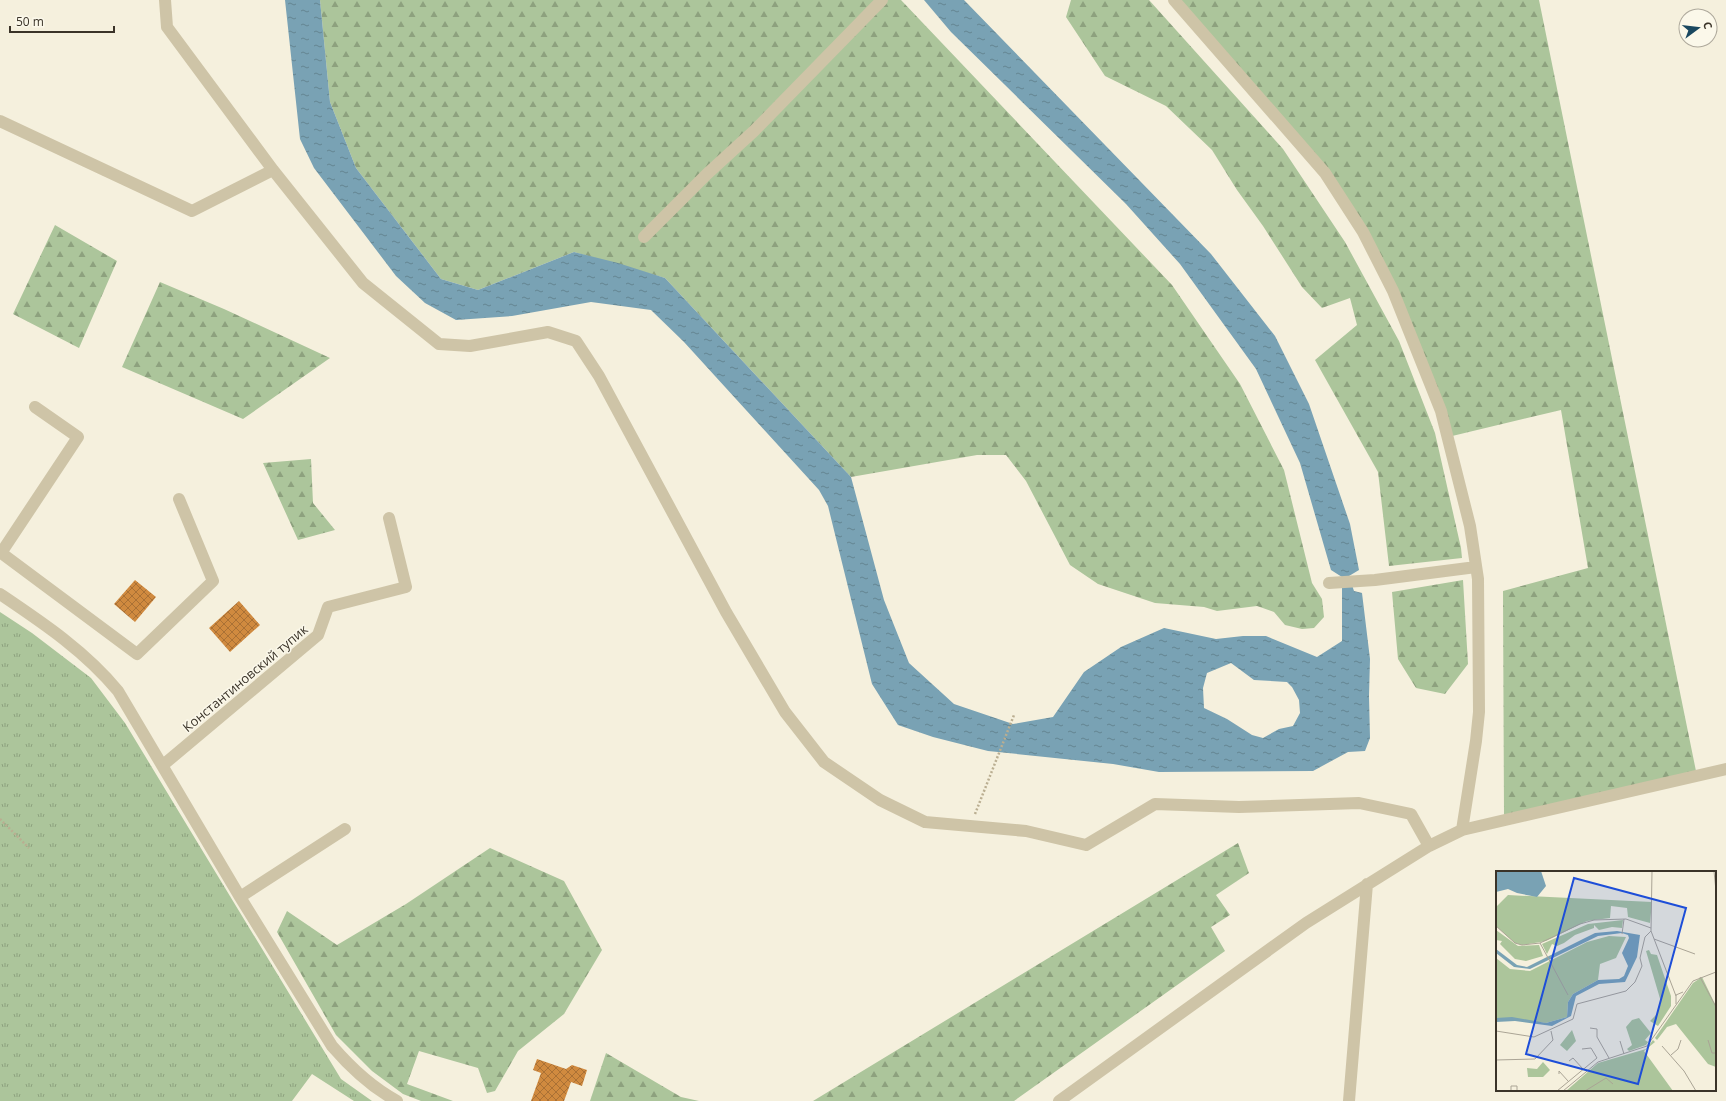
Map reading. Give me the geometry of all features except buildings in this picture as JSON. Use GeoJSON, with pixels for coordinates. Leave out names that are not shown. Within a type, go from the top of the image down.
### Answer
{"type":"FeatureCollection","features":[{"type":"Feature","properties":{"kind":"street"},"geometry":{"type":"LineString","coordinates":[[165,0],[167,27],[273,170],[363,283],[439,344],[470,346],[548,332],[576,341],[599,376],[730,619],[785,712],[824,762],[880,800],[925,822],[1026,831],[1086,845],[1155,804],[1240,807],[1359,803],[1411,814],[1429,846]]}},
{"type":"Feature","properties":{"kind":"street"},"geometry":{"type":"LineString","coordinates":[[644,237],[707,174],[754,132],[882,0]]}},
{"type":"Feature","properties":{"kind":"street"},"geometry":{"type":"LineString","coordinates":[[1174,0],[1325,173],[1363,232],[1393,291],[1441,411],[1470,526],[1476,567],[1479,652],[1479,712],[1462,830]]}},
{"type":"Feature","properties":{"kind":"street"},"geometry":{"type":"LineString","coordinates":[[0,121],[192,211],[273,170]]}},
{"type":"Feature","properties":{"kind":"street"},"geometry":{"type":"LineString","coordinates":[[35,407],[78,437],[1,552],[137,654],[214,581],[179,499]]}},
{"type":"Feature","properties":{"kind":"street","name":"Константиновский тупик"},"geometry":{"type":"LineString","coordinates":[[163,765],[318,635],[328,607],[406,587],[388,518]]}},
{"type":"Feature","properties":{"kind":"street"},"geometry":{"type":"LineString","coordinates":[[1329,583],[1375,580],[1476,567]]}},
{"type":"Feature","properties":{"kind":"street"},"geometry":{"type":"LineString","coordinates":[[0,594],[47,626],[104,674],[124,700],[240,897],[332,1046],[347,1064],[367,1082],[397,1101]]}},
{"type":"Feature","properties":{"kind":"street"},"geometry":{"type":"LineString","coordinates":[[1059,1101],[1306,923],[1429,846],[1462,830],[1726,769]]}},
{"type":"Feature","properties":{"kind":"street"},"geometry":{"type":"LineString","coordinates":[[240,897],[345,829]]}},
{"type":"Feature","properties":{"kind":"street"},"geometry":{"type":"LineString","coordinates":[[1349,1101],[1367,884]]}},
{"type":"Feature","properties":{"kind":"path"},"geometry":{"type":"LineString","coordinates":[[971,826],[1014,715]]}},
{"type":"Feature","properties":{"kind":"path"},"geometry":{"type":"LineString","coordinates":[[0,819],[29,848]]}},
{"type":"Feature","properties":{"kind":"green space"},"geometry":{"type":"Polygon","coordinates":[[[320,0],[901,0],[1172,285],[1240,384],[1284,470],[1312,583],[1322,599],[1324,617],[1314,628],[1302,629],[1285,625],[1274,612],[1257,606],[1217,611],[1204,607],[1155,603],[1098,584],[1070,565],[1026,481],[1006,455],[977,455],[851,477],[665,278],[574,252],[478,290],[441,279],[356,168],[330,102],[320,0]]]}},
{"type":"Feature","properties":{"kind":"green space"},"geometry":{"type":"Polygon","coordinates":[[[1071,0],[1149,0],[1283,149],[1345,242],[1399,341],[1435,433],[1462,558],[1389,566],[1378,472],[1315,360],[1357,325],[1350,298],[1322,308],[1302,287],[1212,150],[1166,106],[1105,76],[1066,17],[1071,0]]]}},
{"type":"Feature","properties":{"kind":"green space"},"geometry":{"type":"Polygon","coordinates":[[[1174,0],[1539,0],[1697,776],[1504,815],[1503,591],[1588,568],[1561,410],[1448,437],[1393,291],[1325,173],[1174,0]]]}},
{"type":"Feature","properties":{"kind":"green space"},"geometry":{"type":"Polygon","coordinates":[[[55,225],[117,261],[79,348],[13,314],[55,225]]]}},
{"type":"Feature","properties":{"kind":"green space"},"geometry":{"type":"Polygon","coordinates":[[[160,282],[224,309],[330,358],[243,419],[122,367],[160,282]]]}},
{"type":"Feature","properties":{"kind":"green space"},"geometry":{"type":"Polygon","coordinates":[[[311,459],[313,503],[335,530],[298,540],[263,463],[311,459]]]}},
{"type":"Feature","properties":{"kind":"green space"},"geometry":{"type":"Polygon","coordinates":[[[1463,580],[1468,664],[1445,694],[1416,688],[1398,659],[1392,592],[1463,580]]]}},
{"type":"Feature","properties":{"kind":"green space"},"geometry":{"type":"Polygon","coordinates":[[[0,612],[32,633],[91,678],[125,723],[341,1079],[372,1101],[354,1101],[312,1074],[292,1101],[0,1101],[0,612]]]}},
{"type":"Feature","properties":{"kind":"green space"},"geometry":{"type":"Polygon","coordinates":[[[1238,843],[1249,873],[1216,895],[1230,915],[1211,927],[1225,951],[1014,1101],[813,1101],[1238,843]]]}},
{"type":"Feature","properties":{"kind":"green space"},"geometry":{"type":"Polygon","coordinates":[[[490,848],[564,881],[602,950],[564,1014],[518,1051],[495,1091],[487,1093],[478,1068],[419,1051],[407,1084],[453,1101],[421,1101],[403,1094],[372,1071],[336,1035],[277,932],[287,911],[337,945],[406,904],[490,848]]]}},
{"type":"Feature","properties":{"kind":"green space"},"geometry":{"type":"Polygon","coordinates":[[[606,1053],[681,1097],[699,1101],[590,1101],[606,1053]]]}},
{"type":"Feature","properties":{"kind":"water"},"geometry":{"type":"Polygon","coordinates":[[[285,0],[320,0],[330,102],[356,168],[441,279],[478,290],[574,252],[618,263],[665,278],[851,477],[884,600],[909,663],[954,704],[1013,724],[1053,717],[1084,672],[1121,647],[1164,628],[1216,639],[1243,636],[1266,636],[1317,657],[1342,641],[1342,577],[1331,570],[1300,463],[1256,369],[1180,264],[1126,204],[951,32],[924,0],[964,0],[1211,254],[1275,336],[1309,404],[1350,524],[1359,570],[1349,576],[1354,591],[1362,593],[1370,659],[1370,738],[1365,751],[1348,752],[1313,771],[1159,772],[1113,764],[988,751],[933,737],[898,725],[872,684],[828,506],[819,490],[684,342],[651,310],[591,302],[512,316],[456,320],[425,303],[396,276],[314,168],[300,139],[285,0]],[[1231,663],[1207,673],[1203,688],[1204,708],[1227,719],[1252,735],[1263,738],[1279,729],[1293,726],[1300,713],[1299,700],[1292,687],[1287,682],[1254,680],[1231,663]]]}}]}
